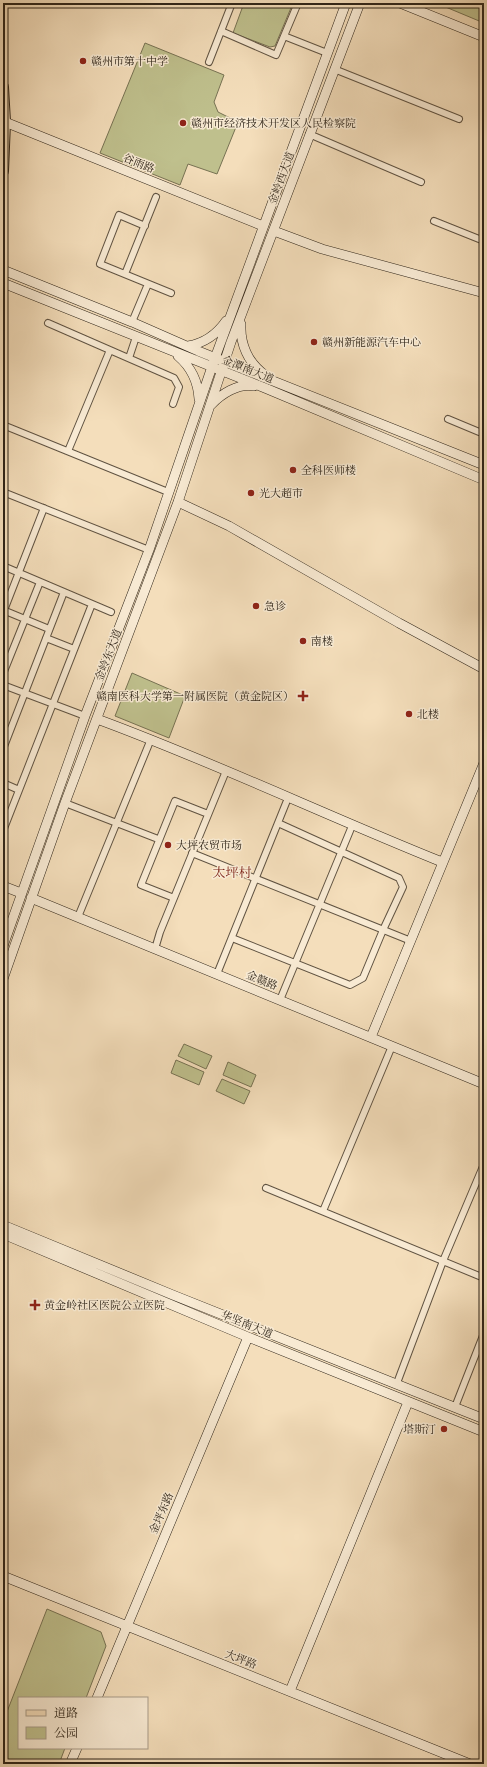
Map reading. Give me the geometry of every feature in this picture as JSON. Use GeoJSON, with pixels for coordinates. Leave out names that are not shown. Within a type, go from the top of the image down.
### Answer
{"type":"FeatureCollection","features":[{"type":"Feature","properties":{"kind":"main road","name":"金岭西大道"},"geometry":{"type":"LineString","coordinates":[[215,358],[346,3]]}},
{"type":"Feature","properties":{"kind":"main road","name":"金岭西大道"},"geometry":{"type":"LineString","coordinates":[[225,361],[309,134],[360,3]]}},
{"type":"Feature","properties":{"kind":"main road"},"geometry":{"type":"LineString","coordinates":[[400,3],[484,37]]}},
{"type":"Feature","properties":{"kind":"main road"},"geometry":{"type":"LineString","coordinates":[[3,88],[5,122],[3,172]]}},
{"type":"Feature","properties":{"kind":"main road","name":"谷雨路"},"geometry":{"type":"LineString","coordinates":[[5,122],[263,226]]}},
{"type":"Feature","properties":{"kind":"main road"},"geometry":{"type":"LineString","coordinates":[[274,231],[322,248],[484,293]]}},
{"type":"Feature","properties":{"kind":"main road","name":"金潭南大道"},"geometry":{"type":"LineString","coordinates":[[3,270],[132,322],[215,358],[269,378],[484,465]]}},
{"type":"Feature","properties":{"kind":"main road","name":"金潭南大道"},"geometry":{"type":"LineString","coordinates":[[3,282],[172,352],[264,388],[484,480]]}},
{"type":"Feature","properties":{"kind":"main road"},"geometry":{"type":"LineString","coordinates":[[242,314],[241,335],[245,349],[257,368],[269,378]]}},
{"type":"Feature","properties":{"kind":"main road"},"geometry":{"type":"LineString","coordinates":[[188,346],[200,343],[212,336],[231,315]]}},
{"type":"Feature","properties":{"kind":"main road"},"geometry":{"type":"LineString","coordinates":[[172,352],[191,370],[196,382],[199,402]]}},
{"type":"Feature","properties":{"kind":"main road","name":"金岭东大道"},"geometry":{"type":"LineString","coordinates":[[3,946],[85,716],[149,550],[180,456],[215,358]]}},
{"type":"Feature","properties":{"kind":"main road","name":"金岭东大道"},"geometry":{"type":"LineString","coordinates":[[3,979],[65,802],[178,502],[191,459],[225,361]]}},
{"type":"Feature","properties":{"kind":"main road"},"geometry":{"type":"LineString","coordinates":[[208,410],[222,395],[233,389],[252,385],[264,388]]}},
{"type":"Feature","properties":{"kind":"main road"},"geometry":{"type":"LineString","coordinates":[[180,456],[191,459]]}},
{"type":"Feature","properties":{"kind":"main road"},"geometry":{"type":"LineString","coordinates":[[178,502],[229,526],[484,670]]}},
{"type":"Feature","properties":{"kind":"main road"},"geometry":{"type":"LineString","coordinates":[[97,719],[151,739],[352,826],[442,862]]}},
{"type":"Feature","properties":{"kind":"main road"},"geometry":{"type":"LineString","coordinates":[[371,1037],[484,763]]}},
{"type":"Feature","properties":{"kind":"main road"},"geometry":{"type":"LineString","coordinates":[[3,886],[21,893]]}},
{"type":"Feature","properties":{"kind":"main road","name":"金赣路"},"geometry":{"type":"LineString","coordinates":[[31,898],[484,1084]]}},
{"type":"Feature","properties":{"kind":"main road","name":"华坚南大道"},"geometry":{"type":"LineString","coordinates":[[3,1225],[484,1419]]}},
{"type":"Feature","properties":{"kind":"main road","name":"华坚南大道"},"geometry":{"type":"LineString","coordinates":[[3,1234],[248,1337],[484,1432]]}},
{"type":"Feature","properties":{"kind":"main road","name":"金坪东路"},"geometry":{"type":"LineString","coordinates":[[97,1697],[248,1337]]}},
{"type":"Feature","properties":{"kind":"main road"},"geometry":{"type":"LineString","coordinates":[[290,1691],[408,1402]]}},
{"type":"Feature","properties":{"kind":"main road","name":"大坪路"},"geometry":{"type":"LineString","coordinates":[[3,1576],[126,1627],[290,1691],[470,1764]]}},
{"type":"Feature","properties":{"kind":"main road"},"geometry":{"type":"LineString","coordinates":[[70,1764],[77,1749]]}},
{"type":"Feature","properties":{"kind":"street"},"geometry":{"type":"LineString","coordinates":[[209,62],[232,3]]}},
{"type":"Feature","properties":{"kind":"street"},"geometry":{"type":"LineString","coordinates":[[221,31],[276,55],[298,3]]}},
{"type":"Feature","properties":{"kind":"street"},"geometry":{"type":"LineString","coordinates":[[284,36],[327,53]]}},
{"type":"Feature","properties":{"kind":"street"},"geometry":{"type":"LineString","coordinates":[[334,69],[459,119]]}},
{"type":"Feature","properties":{"kind":"street"},"geometry":{"type":"LineString","coordinates":[[309,134],[420,182]]}},
{"type":"Feature","properties":{"kind":"street"},"geometry":{"type":"LineString","coordinates":[[125,274],[156,197]]}},
{"type":"Feature","properties":{"kind":"street"},"geometry":{"type":"LineString","coordinates":[[145,226],[119,215],[100,264],[170,293]]}},
{"type":"Feature","properties":{"kind":"street"},"geometry":{"type":"LineString","coordinates":[[434,221],[484,241]]}},
{"type":"Feature","properties":{"kind":"street"},"geometry":{"type":"LineString","coordinates":[[132,322],[148,284]]}},
{"type":"Feature","properties":{"kind":"street"},"geometry":{"type":"LineString","coordinates":[[48,323],[174,378],[179,387],[173,404]]}},
{"type":"Feature","properties":{"kind":"street"},"geometry":{"type":"LineString","coordinates":[[129,358],[136,337]]}},
{"type":"Feature","properties":{"kind":"street"},"geometry":{"type":"LineString","coordinates":[[68,451],[110,350]]}},
{"type":"Feature","properties":{"kind":"street"},"geometry":{"type":"LineString","coordinates":[[448,419],[484,434]]}},
{"type":"Feature","properties":{"kind":"street"},"geometry":{"type":"LineString","coordinates":[[3,426],[168,492]]}},
{"type":"Feature","properties":{"kind":"street"},"geometry":{"type":"LineString","coordinates":[[3,492],[149,550]]}},
{"type":"Feature","properties":{"kind":"street"},"geometry":{"type":"LineString","coordinates":[[44,508],[3,611],[50,629]]}},
{"type":"Feature","properties":{"kind":"street"},"geometry":{"type":"LineString","coordinates":[[3,566],[111,612]]}},
{"type":"Feature","properties":{"kind":"street"},"geometry":{"type":"LineString","coordinates":[[3,674],[40,582]]}},
{"type":"Feature","properties":{"kind":"street"},"geometry":{"type":"LineString","coordinates":[[3,749],[64,592]]}},
{"type":"Feature","properties":{"kind":"street"},"geometry":{"type":"LineString","coordinates":[[3,831],[92,604]]}},
{"type":"Feature","properties":{"kind":"street"},"geometry":{"type":"LineString","coordinates":[[46,638],[74,649]]}},
{"type":"Feature","properties":{"kind":"street"},"geometry":{"type":"LineString","coordinates":[[3,685],[85,716]]}},
{"type":"Feature","properties":{"kind":"street"},"geometry":{"type":"LineString","coordinates":[[78,917],[151,739]]}},
{"type":"Feature","properties":{"kind":"street"},"geometry":{"type":"LineString","coordinates":[[156,949],[174,898],[226,771]]}},
{"type":"Feature","properties":{"kind":"street"},"geometry":{"type":"LineString","coordinates":[[3,783],[19,790]]}},
{"type":"Feature","properties":{"kind":"street"},"geometry":{"type":"LineString","coordinates":[[217,974],[288,798]]}},
{"type":"Feature","properties":{"kind":"street"},"geometry":{"type":"LineString","coordinates":[[174,898],[141,885],[158,839],[175,801],[208,814]]}},
{"type":"Feature","properties":{"kind":"street"},"geometry":{"type":"LineString","coordinates":[[65,802],[158,839]]}},
{"type":"Feature","properties":{"kind":"street"},"geometry":{"type":"LineString","coordinates":[[232,938],[350,985],[364,978],[382,930],[403,887],[399,878],[278,823]]}},
{"type":"Feature","properties":{"kind":"street"},"geometry":{"type":"LineString","coordinates":[[280,1000],[352,826]]}},
{"type":"Feature","properties":{"kind":"street"},"geometry":{"type":"LineString","coordinates":[[192,853],[411,941]]}},
{"type":"Feature","properties":{"kind":"street"},"geometry":{"type":"LineString","coordinates":[[323,1211],[392,1046]]}},
{"type":"Feature","properties":{"kind":"street"},"geometry":{"type":"LineString","coordinates":[[397,1383],[443,1262],[484,1164]]}},
{"type":"Feature","properties":{"kind":"street"},"geometry":{"type":"LineString","coordinates":[[266,1188],[484,1278]]}},
{"type":"Feature","properties":{"kind":"street"},"geometry":{"type":"LineString","coordinates":[[455,1407],[484,1333]]}},
{"type":"Feature","properties":{"kind":"green space"},"geometry":{"type":"Polygon","coordinates":[[[244,3],[293,3],[275,46],[270,47],[233,33],[244,3]]]}},
{"type":"Feature","properties":{"kind":"green space"},"geometry":{"type":"Polygon","coordinates":[[[436,3],[484,3],[484,23],[436,3]]]}},
{"type":"Feature","properties":{"kind":"green space"},"geometry":{"type":"Polygon","coordinates":[[[145,43],[224,75],[214,102],[218,112],[230,118],[236,127],[217,174],[188,164],[180,185],[100,153],[145,43]]]}},
{"type":"Feature","properties":{"kind":"green space"},"geometry":{"type":"Polygon","coordinates":[[[132,673],[185,696],[169,738],[115,716],[132,673]]]}},
{"type":"Feature","properties":{"kind":"green space"},"geometry":{"type":"Polygon","coordinates":[[[184,1044],[212,1056],[206,1069],[178,1056],[184,1044]]]}},
{"type":"Feature","properties":{"kind":"green space"},"geometry":{"type":"Polygon","coordinates":[[[176,1060],[204,1072],[199,1085],[171,1073],[176,1060]]]}},
{"type":"Feature","properties":{"kind":"green space"},"geometry":{"type":"Polygon","coordinates":[[[228,1062],[256,1075],[251,1087],[223,1075],[228,1062]]]}},
{"type":"Feature","properties":{"kind":"green space"},"geometry":{"type":"Polygon","coordinates":[[[222,1079],[250,1091],[244,1104],[216,1091],[222,1079]]]}},
{"type":"Feature","properties":{"kind":"green space"},"geometry":{"type":"Polygon","coordinates":[[[47,1609],[101,1632],[106,1646],[86,1697],[18,1697],[18,1749],[65,1749],[59,1764],[3,1764],[3,1722],[47,1609]]]}},
{"type":"Feature","properties":{"kind":"place","name":"赣州市第十中学"},"geometry":{"type":"Point","coordinates":[83,61]}},
{"type":"Feature","properties":{"kind":"place","name":"赣州市经济技术开发区人民检察院"},"geometry":{"type":"Point","coordinates":[183,123]}},
{"type":"Feature","properties":{"kind":"place","name":"赣州新能源汽车中心"},"geometry":{"type":"Point","coordinates":[314,342]}},
{"type":"Feature","properties":{"kind":"place","name":"全科医师楼"},"geometry":{"type":"Point","coordinates":[293,470]}},
{"type":"Feature","properties":{"kind":"place","name":"光大超市"},"geometry":{"type":"Point","coordinates":[251,493]}},
{"type":"Feature","properties":{"kind":"place","name":"急诊"},"geometry":{"type":"Point","coordinates":[256,606]}},
{"type":"Feature","properties":{"kind":"place","name":"南楼"},"geometry":{"type":"Point","coordinates":[303,641]}},
{"type":"Feature","properties":{"kind":"place","name":"赣南医科大学第一附属医院（黄金院区）"},"geometry":{"type":"Point","coordinates":[303,696]}},
{"type":"Feature","properties":{"kind":"place","name":"北楼"},"geometry":{"type":"Point","coordinates":[409,714]}},
{"type":"Feature","properties":{"kind":"place","name":"大坪农贸市场"},"geometry":{"type":"Point","coordinates":[168,845]}},
{"type":"Feature","properties":{"kind":"place","name":"黄金岭社区医院公立医院"},"geometry":{"type":"Point","coordinates":[35,1305]}},
{"type":"Feature","properties":{"kind":"place","name":"塔斯汀"},"geometry":{"type":"Point","coordinates":[444,1429]}},
{"type":"Feature","properties":{"kind":"district","name":"太坪村"},"geometry":{"type":"Point","coordinates":[232,872]}}]}
